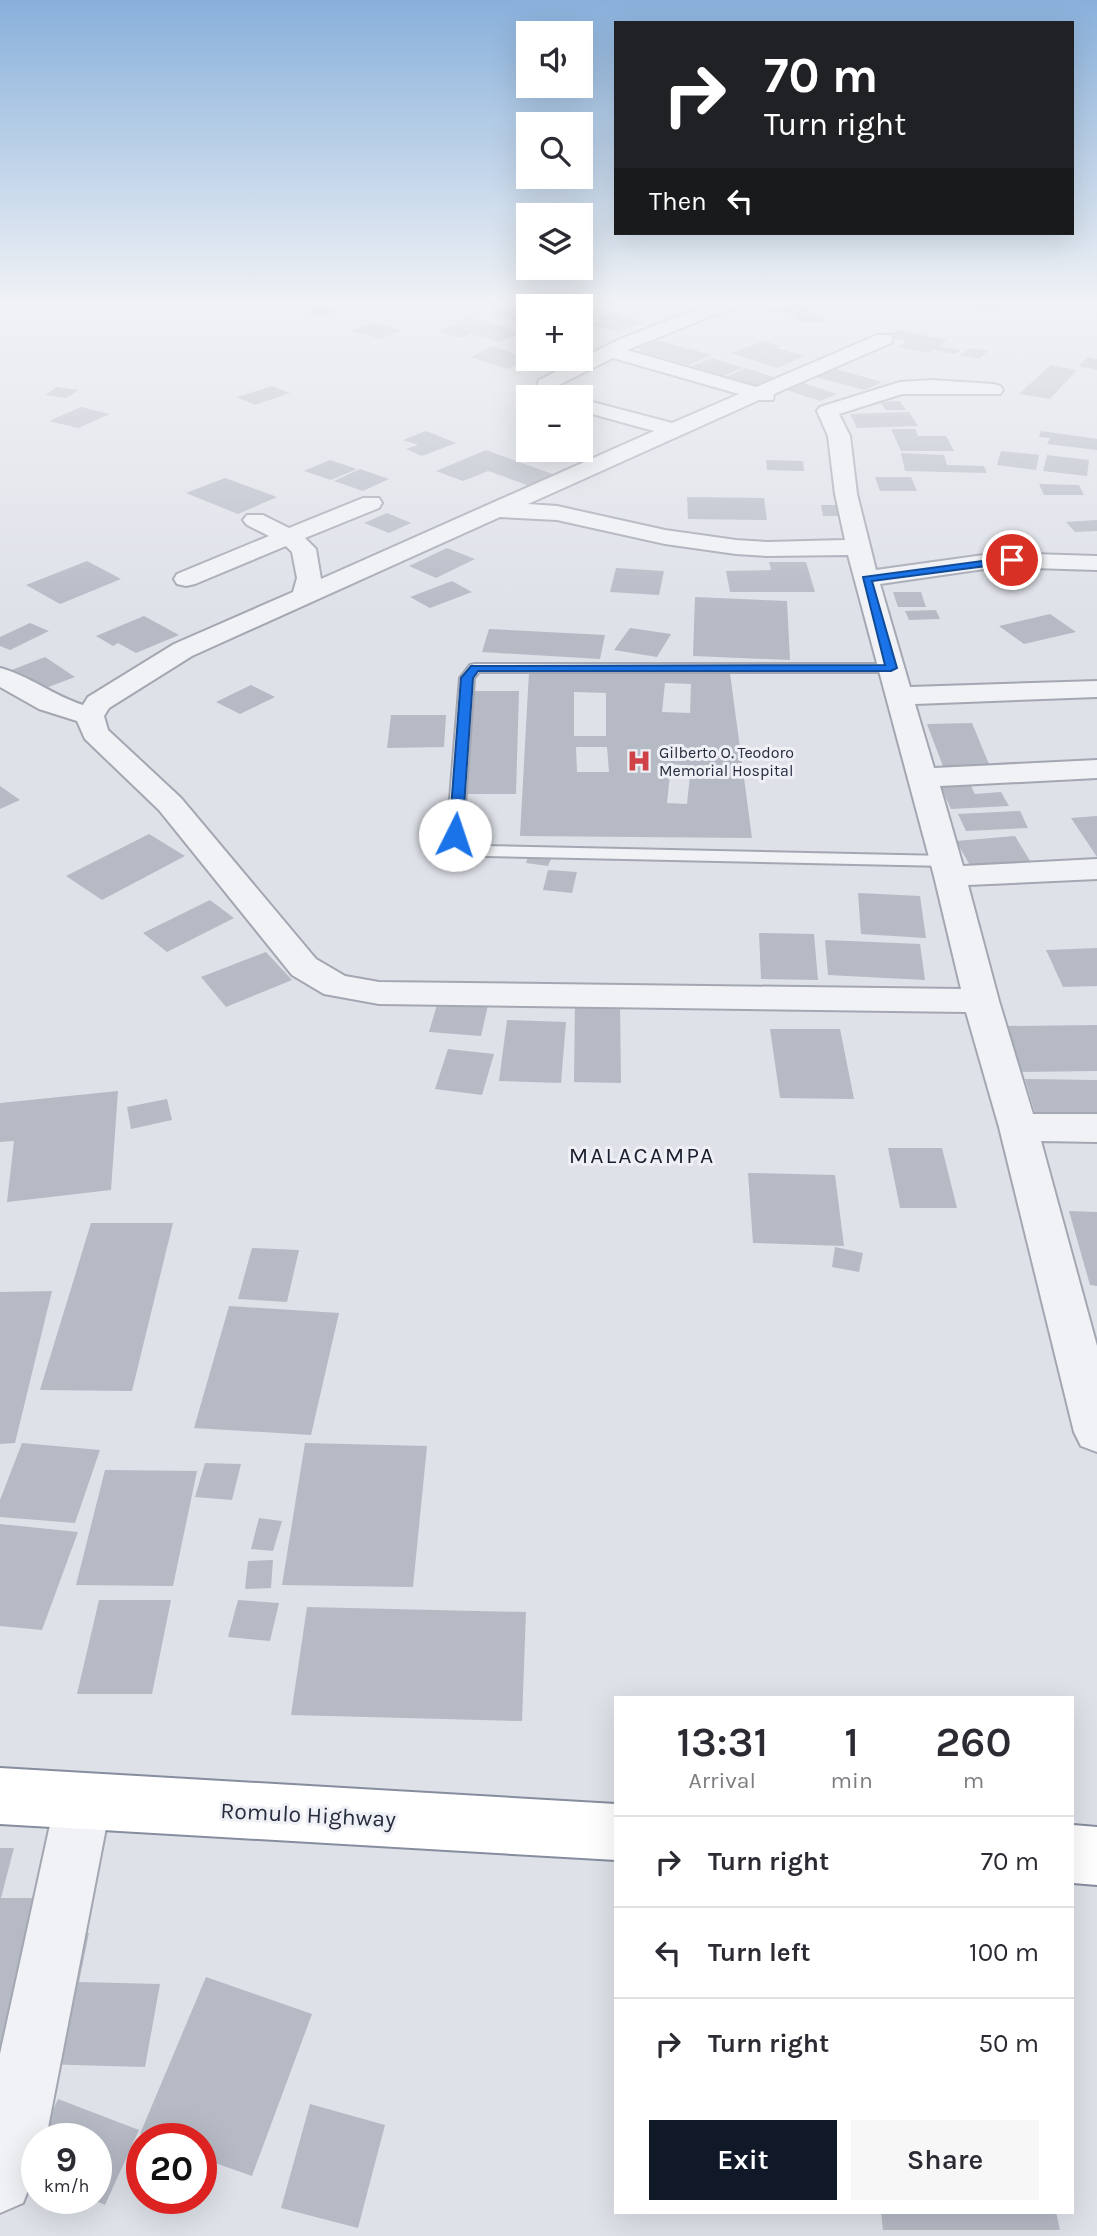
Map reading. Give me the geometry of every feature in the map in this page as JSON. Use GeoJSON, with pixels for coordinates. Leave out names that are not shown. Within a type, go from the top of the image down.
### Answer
{"type":"FeatureCollection","features":[{"type":"Feature","properties":{"kind":"highway","name":"Romulo Highway"},"geometry":{"type":"LineString","coordinates":[[0,1796],[614,1832]]}},
{"type":"Feature","properties":{"kind":"highway"},"geometry":{"type":"LineString","coordinates":[[1074,1854],[1097,1856]]}},
{"type":"Feature","properties":{"kind":"street"},"geometry":{"type":"LineString","coordinates":[[90,716],[98,703],[157,664],[729,406]]}},
{"type":"Feature","properties":{"kind":"street"},"geometry":{"type":"LineString","coordinates":[[808,406],[839,436],[846,494],[866,579],[948,868],[1097,1432]]}},
{"type":"Feature","properties":{"kind":"street"},"geometry":{"type":"LineString","coordinates":[[593,408],[674,430]]}},
{"type":"Feature","properties":{"kind":"street"},"geometry":{"type":"LineString","coordinates":[[551,485],[585,517]]}},
{"type":"Feature","properties":{"kind":"street"},"geometry":{"type":"LineString","coordinates":[[186,579],[371,503]]}},
{"type":"Feature","properties":{"kind":"street"},"geometry":{"type":"LineString","coordinates":[[488,513],[528,509],[585,517],[643,533],[738,548],[772,551],[829,546],[859,548]]}},
{"type":"Feature","properties":{"kind":"street"},"geometry":{"type":"LineString","coordinates":[[255,520],[288,537],[304,549],[309,578],[304,596]]}},
{"type":"Feature","properties":{"kind":"street"},"geometry":{"type":"LineString","coordinates":[[866,579],[998,560],[1097,563]]}},
{"type":"Feature","properties":{"kind":"street"},"geometry":{"type":"LineString","coordinates":[[0,676],[48,704],[90,716]]}},
{"type":"Feature","properties":{"kind":"street"},"geometry":{"type":"LineString","coordinates":[[895,682],[1097,689]]}},
{"type":"Feature","properties":{"kind":"street"},"geometry":{"type":"LineString","coordinates":[[90,716],[96,733],[170,804],[304,967],[336,986],[379,993],[981,1001]]}},
{"type":"Feature","properties":{"kind":"street"},"geometry":{"type":"LineString","coordinates":[[923,778],[1097,769]]}},
{"type":"Feature","properties":{"kind":"street"},"geometry":{"type":"LineString","coordinates":[[948,868],[1097,869]]}},
{"type":"Feature","properties":{"kind":"street"},"geometry":{"type":"LineString","coordinates":[[1018,1127],[1097,1128]]}},
{"type":"Feature","properties":{"kind":"street"},"geometry":{"type":"LineString","coordinates":[[0,2180],[13,2143],[83,1802]]}},
{"type":"Feature","properties":{"kind":"lane"},"geometry":{"type":"LineString","coordinates":[[895,682],[475,668],[467,678],[455,835],[466,847],[486,851],[948,868]]}},
{"type":"Feature","properties":{"kind":"building"},"geometry":{"type":"Polygon","coordinates":[[[883,406],[904,406],[906,410],[886,410],[883,406]]]}},
{"type":"Feature","properties":{"kind":"building"},"geometry":{"type":"Polygon","coordinates":[[[81,407],[110,414],[78,428],[49,421],[81,407]]]}},
{"type":"Feature","properties":{"kind":"building"},"geometry":{"type":"Polygon","coordinates":[[[909,412],[918,426],[857,428],[850,414],[909,412]]]}},
{"type":"Feature","properties":{"kind":"building"},"geometry":{"type":"Polygon","coordinates":[[[891,429],[915,429],[918,436],[946,436],[954,451],[901,451],[891,429]]]}},
{"type":"Feature","properties":{"kind":"building"},"geometry":{"type":"Polygon","coordinates":[[[426,431],[456,443],[422,456],[406,449],[418,445],[403,440],[426,431]]]}},
{"type":"Feature","properties":{"kind":"building"},"geometry":{"type":"Polygon","coordinates":[[[1041,431],[1097,439],[1097,450],[1047,444],[1050,438],[1039,437],[1041,431]]]}},
{"type":"Feature","properties":{"kind":"building"},"geometry":{"type":"Polygon","coordinates":[[[486,450],[555,475],[530,486],[488,471],[463,481],[436,471],[486,450]]]}},
{"type":"Feature","properties":{"kind":"building"},"geometry":{"type":"Polygon","coordinates":[[[1001,451],[1039,455],[1036,470],[997,465],[1001,451]]]}},
{"type":"Feature","properties":{"kind":"building"},"geometry":{"type":"Polygon","coordinates":[[[901,453],[944,455],[947,465],[984,466],[987,473],[905,471],[901,453]]]}},
{"type":"Feature","properties":{"kind":"building"},"geometry":{"type":"Polygon","coordinates":[[[1047,455],[1089,460],[1087,476],[1043,471],[1047,455]]]}},
{"type":"Feature","properties":{"kind":"building"},"geometry":{"type":"Polygon","coordinates":[[[330,460],[357,469],[331,480],[304,471],[330,460]]]}},
{"type":"Feature","properties":{"kind":"building"},"geometry":{"type":"Polygon","coordinates":[[[766,460],[803,461],[804,471],[767,470],[766,460]]]}},
{"type":"Feature","properties":{"kind":"building"},"geometry":{"type":"Polygon","coordinates":[[[360,469],[389,479],[363,491],[334,481],[360,469]]]}},
{"type":"Feature","properties":{"kind":"building"},"geometry":{"type":"Polygon","coordinates":[[[875,477],[911,477],[917,491],[880,491],[875,477]]]}},
{"type":"Feature","properties":{"kind":"building"},"geometry":{"type":"Polygon","coordinates":[[[225,478],[277,497],[238,514],[186,493],[225,478]]]}},
{"type":"Feature","properties":{"kind":"building"},"geometry":{"type":"Polygon","coordinates":[[[1039,484],[1079,485],[1084,495],[1044,495],[1039,484]]]}},
{"type":"Feature","properties":{"kind":"building"},"geometry":{"type":"Polygon","coordinates":[[[687,497],[764,498],[767,520],[688,519],[687,497]]]}},
{"type":"Feature","properties":{"kind":"building"},"geometry":{"type":"Polygon","coordinates":[[[821,505],[838,505],[841,516],[823,516],[821,505]]]}},
{"type":"Feature","properties":{"kind":"building"},"geometry":{"type":"Polygon","coordinates":[[[387,513],[411,523],[389,533],[364,523],[387,513]]]}},
{"type":"Feature","properties":{"kind":"building"},"geometry":{"type":"Polygon","coordinates":[[[1097,520],[1097,531],[1075,532],[1066,522],[1097,520]]]}},
{"type":"Feature","properties":{"kind":"building"},"geometry":{"type":"Polygon","coordinates":[[[447,548],[475,559],[436,578],[409,566],[447,548]]]}},
{"type":"Feature","properties":{"kind":"building"},"geometry":{"type":"Polygon","coordinates":[[[87,561],[121,579],[60,604],[26,585],[87,561]]]}},
{"type":"Feature","properties":{"kind":"building"},"geometry":{"type":"Polygon","coordinates":[[[769,562],[806,562],[815,592],[730,592],[726,571],[771,570],[769,562]]]}},
{"type":"Feature","properties":{"kind":"building"},"geometry":{"type":"Polygon","coordinates":[[[616,568],[664,571],[659,595],[610,592],[616,568]]]}},
{"type":"Feature","properties":{"kind":"building"},"geometry":{"type":"Polygon","coordinates":[[[452,581],[472,592],[430,608],[410,597],[452,581]]]}},
{"type":"Feature","properties":{"kind":"building"},"geometry":{"type":"Polygon","coordinates":[[[893,592],[921,592],[926,607],[898,607],[893,592]]]}},
{"type":"Feature","properties":{"kind":"building"},"geometry":{"type":"Polygon","coordinates":[[[695,597],[787,601],[790,660],[693,656],[695,597]]]}},
{"type":"Feature","properties":{"kind":"building"},"geometry":{"type":"Polygon","coordinates":[[[936,610],[940,619],[909,620],[905,611],[936,610]]]}},
{"type":"Feature","properties":{"kind":"building"},"geometry":{"type":"Polygon","coordinates":[[[1050,614],[1076,632],[1024,644],[999,626],[1050,614]]]}},
{"type":"Feature","properties":{"kind":"building"},"geometry":{"type":"Polygon","coordinates":[[[144,616],[179,635],[136,653],[118,643],[113,646],[96,636],[144,616]]]}},
{"type":"Feature","properties":{"kind":"building"},"geometry":{"type":"Polygon","coordinates":[[[30,623],[49,631],[10,650],[0,646],[0,637],[30,623]]]}},
{"type":"Feature","properties":{"kind":"building"},"geometry":{"type":"Polygon","coordinates":[[[630,628],[671,634],[657,657],[614,650],[630,628]]]}},
{"type":"Feature","properties":{"kind":"building"},"geometry":{"type":"Polygon","coordinates":[[[489,629],[605,635],[600,659],[482,652],[489,629]]]}},
{"type":"Feature","properties":{"kind":"building"},"geometry":{"type":"Polygon","coordinates":[[[45,657],[75,677],[38,691],[9,671],[45,657]]]}},
{"type":"Feature","properties":{"kind":"building"},"geometry":{"type":"Polygon","coordinates":[[[529,672],[730,673],[752,838],[520,836],[529,672]],[[665,683],[662,712],[690,713],[691,684],[665,683]],[[574,692],[574,736],[606,736],[606,693],[574,692]],[[576,747],[577,772],[609,772],[607,747],[576,747]],[[671,764],[667,803],[687,804],[691,766],[671,764]]]}},
{"type":"Feature","properties":{"kind":"building"},"geometry":{"type":"Polygon","coordinates":[[[251,685],[275,697],[240,714],[216,702],[251,685]]]}},
{"type":"Feature","properties":{"kind":"building"},"geometry":{"type":"Polygon","coordinates":[[[474,691],[519,691],[516,794],[466,794],[474,691]]]}},
{"type":"Feature","properties":{"kind":"building"},"geometry":{"type":"Polygon","coordinates":[[[391,715],[446,715],[444,747],[387,748],[391,715]]]}},
{"type":"Feature","properties":{"kind":"building"},"geometry":{"type":"Polygon","coordinates":[[[972,723],[991,769],[944,769],[927,724],[972,723]]]}},
{"type":"Feature","properties":{"kind":"building"},"geometry":{"type":"Polygon","coordinates":[[[969,782],[975,794],[1001,792],[1009,806],[951,809],[939,783],[969,782]]]}},
{"type":"Feature","properties":{"kind":"building"},"geometry":{"type":"Polygon","coordinates":[[[0,786],[20,800],[0,809],[0,786]]]}},
{"type":"Feature","properties":{"kind":"building"},"geometry":{"type":"Polygon","coordinates":[[[1020,811],[1028,828],[966,831],[958,814],[1020,811]]]}},
{"type":"Feature","properties":{"kind":"building"},"geometry":{"type":"Polygon","coordinates":[[[1097,816],[1097,857],[1071,818],[1097,816]]]}},
{"type":"Feature","properties":{"kind":"building"},"geometry":{"type":"Polygon","coordinates":[[[149,834],[185,856],[102,900],[66,876],[149,834]]]}},
{"type":"Feature","properties":{"kind":"building"},"geometry":{"type":"Polygon","coordinates":[[[1015,836],[1032,864],[972,869],[956,841],[1015,836]]]}},
{"type":"Feature","properties":{"kind":"building"},"geometry":{"type":"Polygon","coordinates":[[[529,854],[552,857],[548,866],[526,863],[529,854]]]}},
{"type":"Feature","properties":{"kind":"building"},"geometry":{"type":"Polygon","coordinates":[[[548,870],[577,872],[572,893],[543,890],[548,870]]]}},
{"type":"Feature","properties":{"kind":"building"},"geometry":{"type":"Polygon","coordinates":[[[858,893],[920,896],[926,938],[861,934],[858,893]]]}},
{"type":"Feature","properties":{"kind":"building"},"geometry":{"type":"Polygon","coordinates":[[[210,900],[234,918],[167,952],[143,933],[210,900]]]}},
{"type":"Feature","properties":{"kind":"building"},"geometry":{"type":"Polygon","coordinates":[[[759,933],[814,934],[818,980],[761,979],[759,933]]]}},
{"type":"Feature","properties":{"kind":"building"},"geometry":{"type":"Polygon","coordinates":[[[825,940],[920,944],[925,980],[828,975],[825,940]]]}},
{"type":"Feature","properties":{"kind":"building"},"geometry":{"type":"Polygon","coordinates":[[[1097,948],[1097,986],[1063,987],[1046,950],[1097,948]]]}},
{"type":"Feature","properties":{"kind":"building"},"geometry":{"type":"Polygon","coordinates":[[[266,952],[292,980],[226,1007],[201,977],[266,952]]]}},
{"type":"Feature","properties":{"kind":"building"},"geometry":{"type":"Polygon","coordinates":[[[438,1001],[488,1005],[481,1036],[429,1032],[438,1001]]]}},
{"type":"Feature","properties":{"kind":"building"},"geometry":{"type":"Polygon","coordinates":[[[575,1003],[620,1003],[621,1083],[574,1082],[575,1003]]]}},
{"type":"Feature","properties":{"kind":"building"},"geometry":{"type":"Polygon","coordinates":[[[507,1020],[566,1022],[561,1083],[499,1081],[507,1020]]]}},
{"type":"Feature","properties":{"kind":"building"},"geometry":{"type":"Polygon","coordinates":[[[1097,1025],[1097,1071],[1021,1072],[1005,1026],[1097,1025]]]}},
{"type":"Feature","properties":{"kind":"building"},"geometry":{"type":"Polygon","coordinates":[[[770,1029],[840,1029],[854,1099],[780,1098],[770,1029]]]}},
{"type":"Feature","properties":{"kind":"building"},"geometry":{"type":"Polygon","coordinates":[[[448,1049],[494,1054],[482,1095],[435,1089],[448,1049]]]}},
{"type":"Feature","properties":{"kind":"building"},"geometry":{"type":"Polygon","coordinates":[[[1025,1079],[1097,1080],[1097,1114],[1035,1113],[1025,1079]]]}},
{"type":"Feature","properties":{"kind":"building"},"geometry":{"type":"Polygon","coordinates":[[[118,1091],[111,1190],[7,1202],[14,1141],[0,1142],[0,1103],[118,1091]]]}},
{"type":"Feature","properties":{"kind":"building"},"geometry":{"type":"Polygon","coordinates":[[[167,1099],[172,1120],[131,1129],[127,1107],[167,1099]]]}},
{"type":"Feature","properties":{"kind":"building"},"geometry":{"type":"Polygon","coordinates":[[[888,1148],[942,1148],[957,1208],[900,1208],[888,1148]]]}},
{"type":"Feature","properties":{"kind":"building"},"geometry":{"type":"Polygon","coordinates":[[[748,1173],[835,1175],[844,1246],[753,1243],[748,1173]]]}},
{"type":"Feature","properties":{"kind":"building"},"geometry":{"type":"Polygon","coordinates":[[[1069,1211],[1097,1212],[1097,1286],[1090,1285],[1069,1211]]]}},
{"type":"Feature","properties":{"kind":"building"},"geometry":{"type":"Polygon","coordinates":[[[91,1223],[173,1223],[132,1391],[40,1390],[91,1223]]]}},
{"type":"Feature","properties":{"kind":"building"},"geometry":{"type":"Polygon","coordinates":[[[835,1247],[863,1253],[859,1272],[832,1267],[835,1247]]]}},
{"type":"Feature","properties":{"kind":"building"},"geometry":{"type":"Polygon","coordinates":[[[252,1248],[299,1250],[287,1302],[238,1299],[252,1248]]]}},
{"type":"Feature","properties":{"kind":"building"},"geometry":{"type":"Polygon","coordinates":[[[52,1291],[15,1443],[0,1444],[0,1292],[52,1291]]]}},
{"type":"Feature","properties":{"kind":"building"},"geometry":{"type":"Polygon","coordinates":[[[229,1306],[339,1313],[311,1435],[194,1428],[229,1306]]]}},
{"type":"Feature","properties":{"kind":"building"},"geometry":{"type":"Polygon","coordinates":[[[22,1443],[100,1450],[75,1523],[0,1517],[0,1500],[22,1443]]]}},
{"type":"Feature","properties":{"kind":"building"},"geometry":{"type":"Polygon","coordinates":[[[305,1443],[427,1446],[413,1587],[282,1585],[305,1443]]]}},
{"type":"Feature","properties":{"kind":"building"},"geometry":{"type":"Polygon","coordinates":[[[205,1463],[241,1464],[232,1500],[195,1497],[205,1463]]]}},
{"type":"Feature","properties":{"kind":"building"},"geometry":{"type":"Polygon","coordinates":[[[105,1470],[197,1471],[173,1586],[76,1585],[105,1470]]]}},
{"type":"Feature","properties":{"kind":"building"},"geometry":{"type":"Polygon","coordinates":[[[259,1518],[282,1521],[273,1551],[251,1549],[259,1518]]]}},
{"type":"Feature","properties":{"kind":"building"},"geometry":{"type":"Polygon","coordinates":[[[0,1524],[78,1532],[42,1630],[0,1626],[0,1524]]]}},
{"type":"Feature","properties":{"kind":"building"},"geometry":{"type":"Polygon","coordinates":[[[273,1560],[271,1588],[245,1589],[248,1561],[273,1560]]]}},
{"type":"Feature","properties":{"kind":"building"},"geometry":{"type":"Polygon","coordinates":[[[99,1600],[171,1600],[152,1694],[77,1694],[99,1600]]]}},
{"type":"Feature","properties":{"kind":"building"},"geometry":{"type":"Polygon","coordinates":[[[238,1600],[279,1603],[270,1641],[228,1637],[238,1600]]]}},
{"type":"Feature","properties":{"kind":"building"},"geometry":{"type":"Polygon","coordinates":[[[307,1607],[526,1612],[522,1721],[291,1715],[307,1607]]]}},
{"type":"Feature","properties":{"kind":"building"},"geometry":{"type":"Polygon","coordinates":[[[0,1848],[14,1848],[1,1898],[41,1898],[0,2080],[0,1848]]]}},
{"type":"Feature","properties":{"kind":"building"},"geometry":{"type":"Polygon","coordinates":[[[68,1933],[89,1933],[79,1982],[160,1984],[145,2067],[39,2064],[68,1933]]]}},
{"type":"Feature","properties":{"kind":"building"},"geometry":{"type":"Polygon","coordinates":[[[206,1977],[312,2014],[252,2176],[217,2164],[217,2123],[145,2123],[206,1977]]]}},
{"type":"Feature","properties":{"kind":"building"},"geometry":{"type":"Polygon","coordinates":[[[58,2099],[126,2125],[126,2159],[112,2190],[112,2123],[47,2123],[58,2099]]]}},
{"type":"Feature","properties":{"kind":"building"},"geometry":{"type":"Polygon","coordinates":[[[310,2104],[385,2125],[358,2228],[281,2208],[310,2104]]]}},
{"type":"Feature","properties":{"kind":"building"},"geometry":{"type":"Polygon","coordinates":[[[881,2214],[1056,2214],[1060,2230],[883,2230],[881,2214]]]}},
{"type":"Feature","properties":{"kind":"place","name":"Gilberto O. Teodoro Memorial Hospital"},"geometry":{"type":"Point","coordinates":[639,761]}},
{"type":"Feature","properties":{"kind":"district","name":"MALACAMPA"},"geometry":{"type":"Point","coordinates":[642,1155]}},
{"type":"Feature","properties":{"kind":"route"},"geometry":{"type":"LineString","coordinates":[[455,835],[467,678],[475,668],[891,668],[866,579],[1012,560]]}}]}
